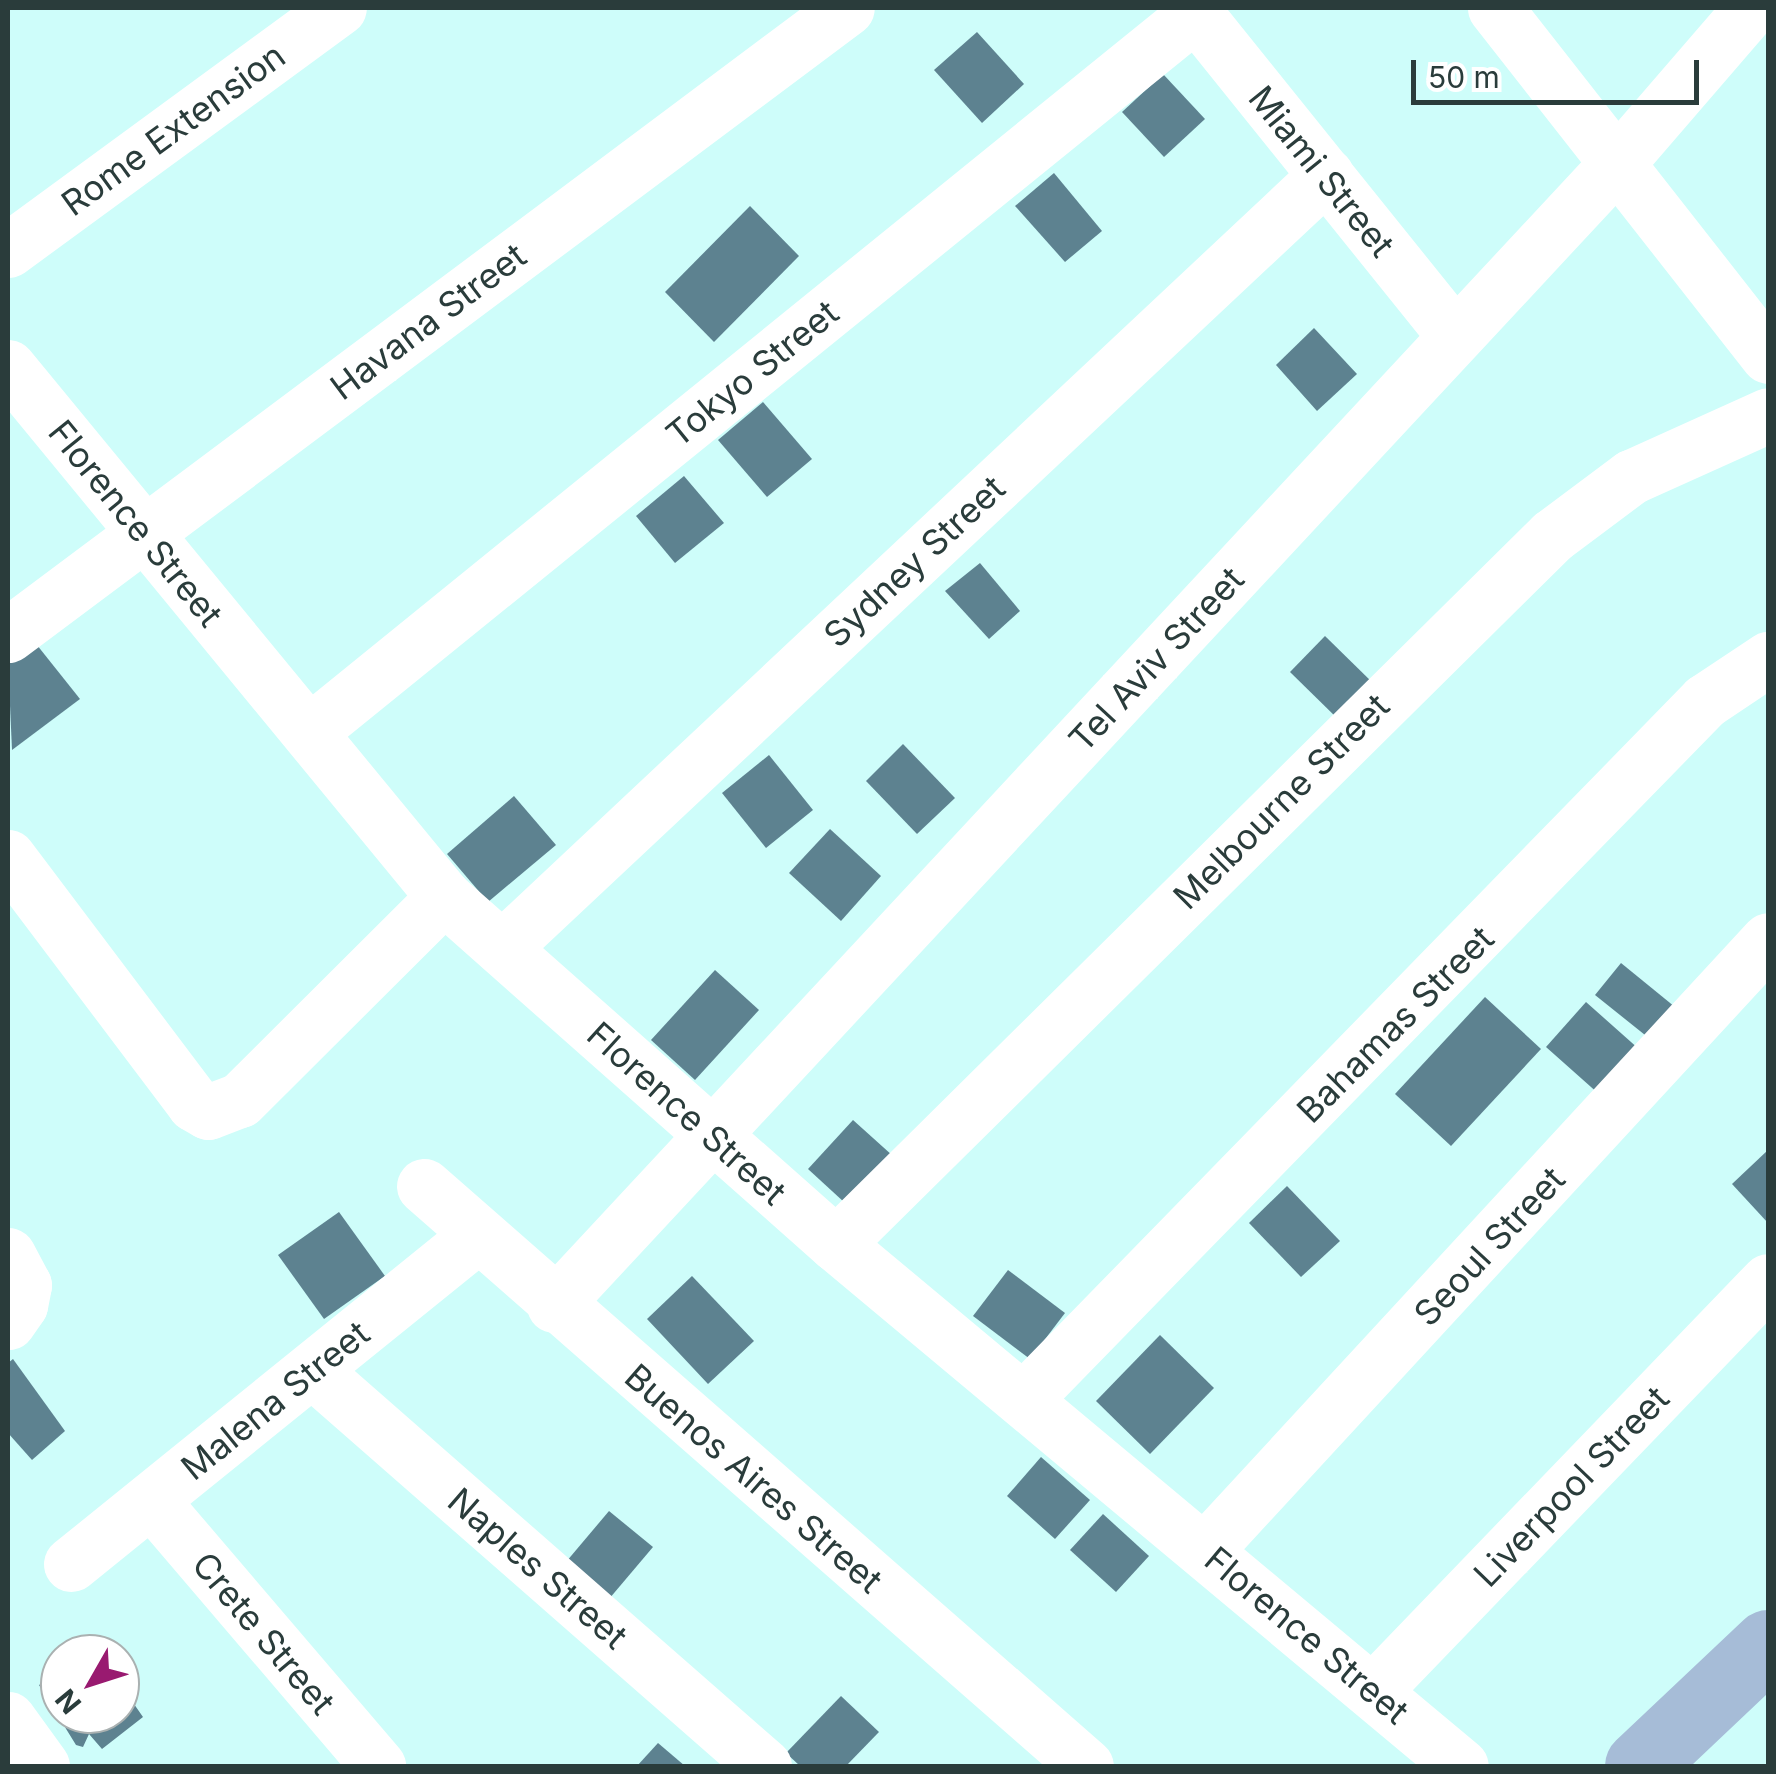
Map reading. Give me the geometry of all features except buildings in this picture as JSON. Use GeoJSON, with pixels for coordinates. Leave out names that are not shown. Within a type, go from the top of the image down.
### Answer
{"type":"FeatureCollection","features":[{"type":"Feature","properties":{"kind":"street","name":"Rome Extension"},"geometry":{"type":"LineString","coordinates":[[8,250],[339,8]]}},
{"type":"Feature","properties":{"kind":"street","name":"Havana Street"},"geometry":{"type":"LineString","coordinates":[[8,634],[847,8]]}},
{"type":"Feature","properties":{"kind":"street"},"geometry":{"type":"LineString","coordinates":[[1495,8],[1768,356]]}},
{"type":"Feature","properties":{"kind":"street","name":"Tel Aviv Street"},"geometry":{"type":"LineString","coordinates":[[554,1305],[1619,162],[1751,8]]}},
{"type":"Feature","properties":{"kind":"street","name":"Miami Street"},"geometry":{"type":"LineString","coordinates":[[1193,10],[1454,335]]}},
{"type":"Feature","properties":{"kind":"street","name":"Tokyo Street"},"geometry":{"type":"LineString","coordinates":[[308,732],[1193,10]]}},
{"type":"Feature","properties":{"kind":"street","name":"Sydney Street"},"geometry":{"type":"LineString","coordinates":[[502,948],[1326,175]]}},
{"type":"Feature","properties":{"kind":"street","name":"Florence Street"},"geometry":{"type":"LineString","coordinates":[[8,367],[444,897],[836,1244],[1461,1766]]}},
{"type":"Feature","properties":{"kind":"street","name":"Melbourne Street"},"geometry":{"type":"LineString","coordinates":[[836,1244],[1552,536],[1631,476],[1768,415]]}},
{"type":"Feature","properties":{"kind":"street","name":"Bahamas Street"},"geometry":{"type":"LineString","coordinates":[[1025,1398],[1705,701],[1768,659]]}},
{"type":"Feature","properties":{"kind":"street"},"geometry":{"type":"LineString","coordinates":[[8,857],[194,1104],[208,1112],[240,1100],[444,897]]}},
{"type":"Feature","properties":{"kind":"street","name":"Seoul Street"},"geometry":{"type":"LineString","coordinates":[[1206,1550],[1768,940]]}},
{"type":"Feature","properties":{"kind":"street","name":"Buenos Aires Street"},"geometry":{"type":"LineString","coordinates":[[424,1186],[554,1305],[1086,1766]]}},
{"type":"Feature","properties":{"kind":"street","name":"Malena Street"},"geometry":{"type":"LineString","coordinates":[[72,1564],[478,1235]]}},
{"type":"Feature","properties":{"kind":"street"},"geometry":{"type":"LineString","coordinates":[[8,1255],[24,1285],[20,1305],[8,1322]]}},
{"type":"Feature","properties":{"kind":"street","name":"Liverpool Street"},"geometry":{"type":"LineString","coordinates":[[1372,1692],[1768,1281]]}},
{"type":"Feature","properties":{"kind":"street","name":"Naples Street"},"geometry":{"type":"LineString","coordinates":[[312,1370],[764,1766]]}},
{"type":"Feature","properties":{"kind":"street","name":"Crete Street"},"geometry":{"type":"LineString","coordinates":[[151,1500],[378,1766]]}},
{"type":"Feature","properties":{"kind":"street"},"geometry":{"type":"LineString","coordinates":[[8,1719],[42,1766]]}},
{"type":"Feature","properties":{"kind":"waterway"},"geometry":{"type":"LineString","coordinates":[[1640,1766],[1768,1645]]}}]}
